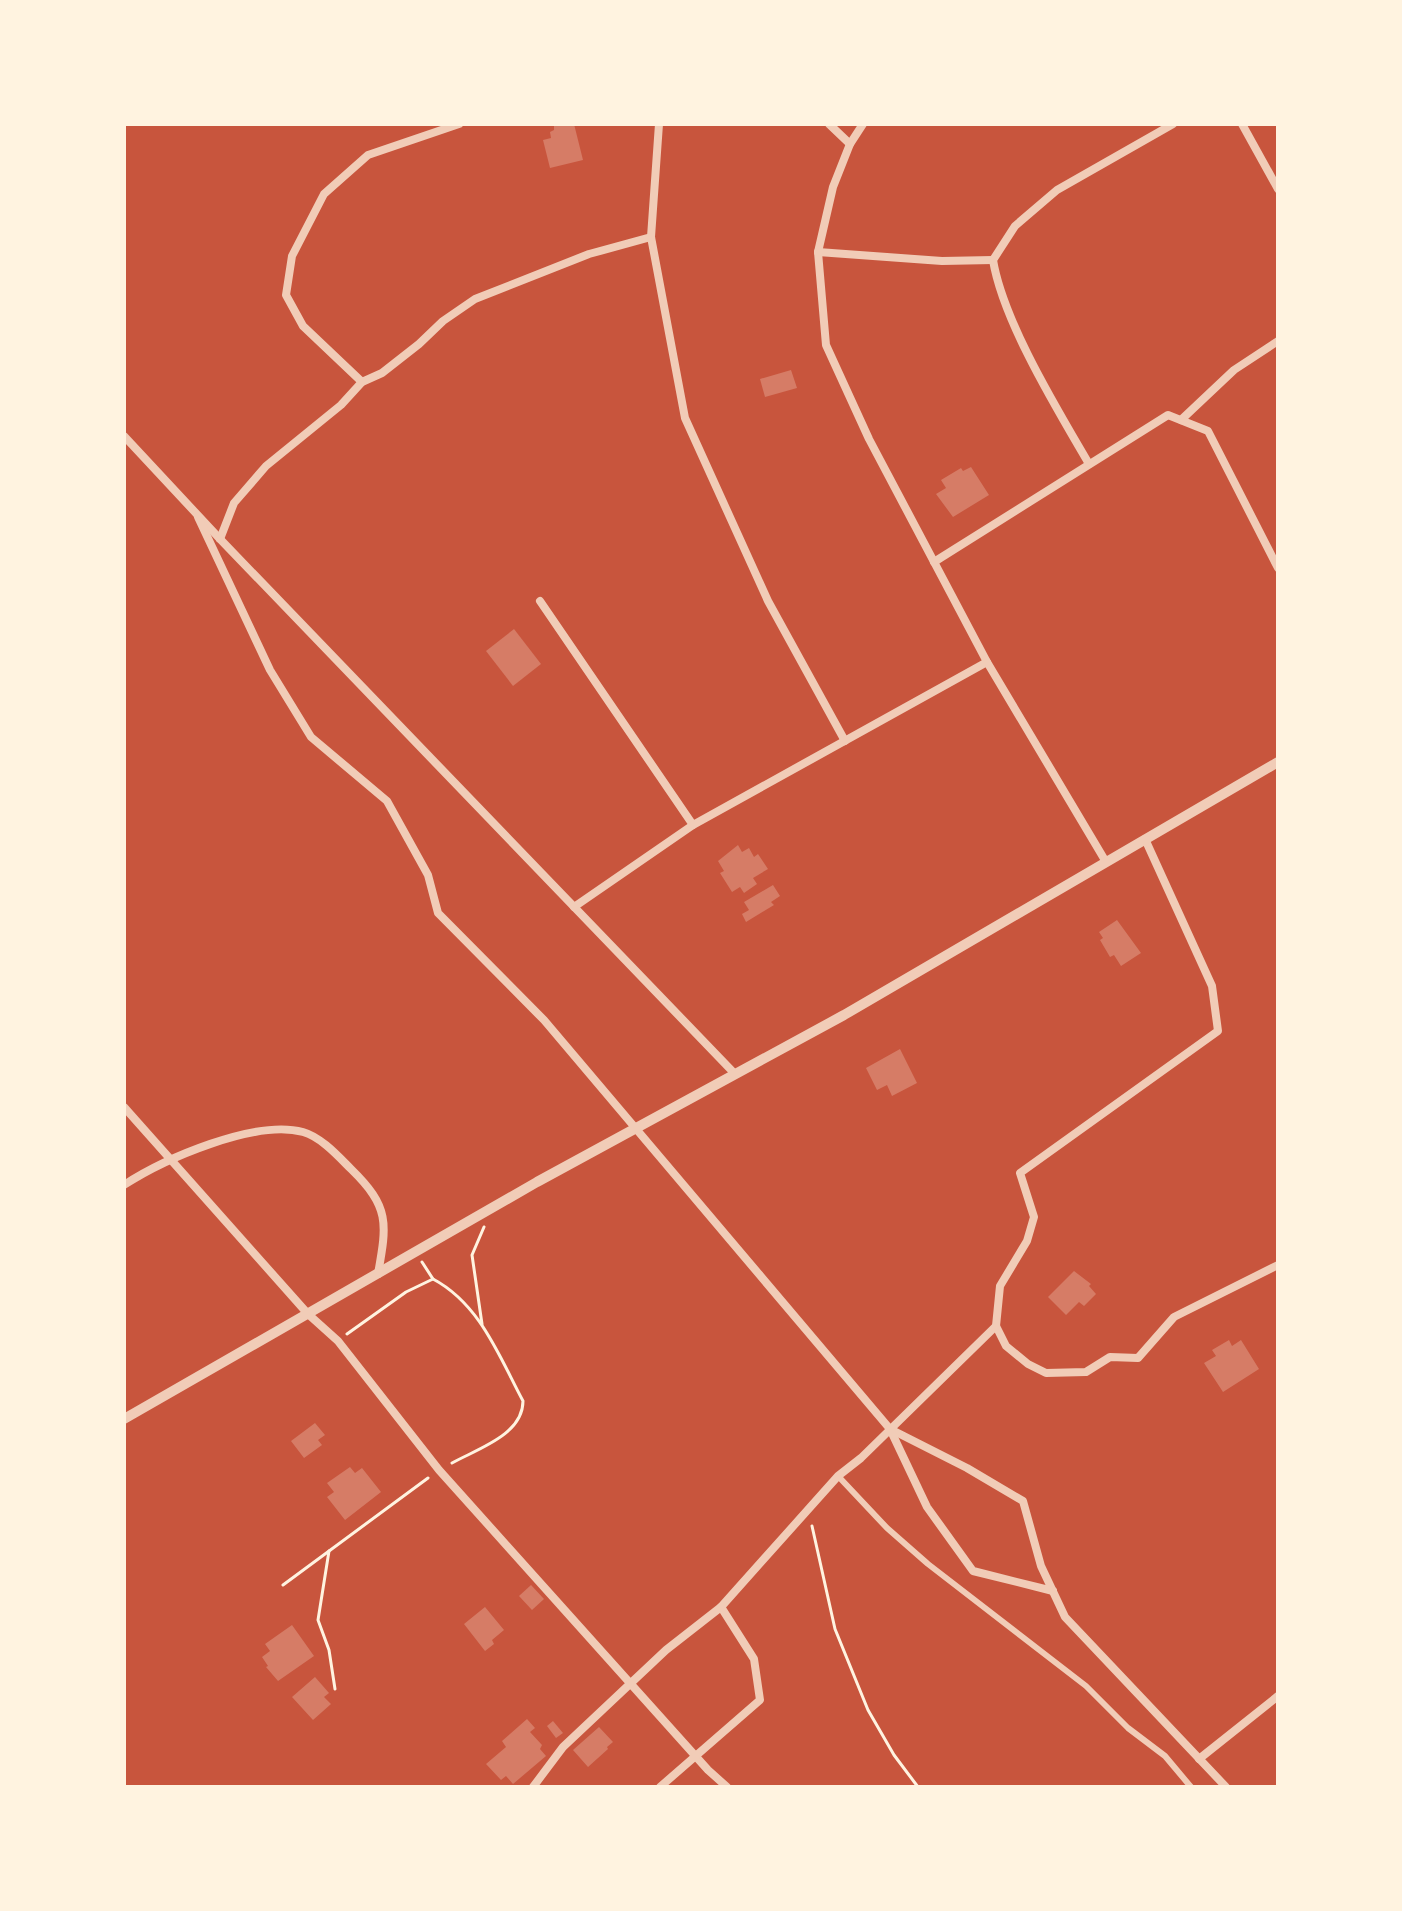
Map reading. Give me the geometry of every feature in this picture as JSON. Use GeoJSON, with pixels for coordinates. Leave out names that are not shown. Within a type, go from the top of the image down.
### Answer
{"type":"FeatureCollection","features":[{"type":"Feature","properties":{"kind":"street"},"geometry":{"type":"LineString","coordinates":[[362,382],[303,326],[286,295],[292,256],[324,194],[368,155],[459,124]]}},
{"type":"Feature","properties":{"kind":"street"},"geometry":{"type":"LineString","coordinates":[[659,124],[651,237],[685,418],[768,601],[845,741]]}},
{"type":"Feature","properties":{"kind":"street"},"geometry":{"type":"LineString","coordinates":[[829,124],[850,144]]}},
{"type":"Feature","properties":{"kind":"street"},"geometry":{"type":"LineString","coordinates":[[863,124],[850,144],[833,187],[818,252],[826,345],[869,439],[987,662],[1106,862]]}},
{"type":"Feature","properties":{"kind":"street"},"geometry":{"type":"LineString","coordinates":[[1089,464],[1018,331],[996,280],[993,260],[1015,226],[1057,190],[1173,124]]}},
{"type":"Feature","properties":{"kind":"street"},"geometry":{"type":"LineString","coordinates":[[1242,124],[1278,189]]}},
{"type":"Feature","properties":{"kind":"street"},"geometry":{"type":"LineString","coordinates":[[220,539],[234,503],[266,466],[341,405],[362,382],[382,373],[443,321],[475,299],[589,254],[651,237]]}},
{"type":"Feature","properties":{"kind":"street"},"geometry":{"type":"LineString","coordinates":[[818,252],[942,261],[993,260]]}},
{"type":"Feature","properties":{"kind":"street"},"geometry":{"type":"LineString","coordinates":[[1181,420],[1234,370],[1278,341]]}},
{"type":"Feature","properties":{"kind":"street"},"geometry":{"type":"LineString","coordinates":[[934,562],[1168,415],[1208,431],[1278,568]]}},
{"type":"Feature","properties":{"kind":"street"},"geometry":{"type":"LineString","coordinates":[[124,436],[198,517],[735,1074]]}},
{"type":"Feature","properties":{"kind":"street"},"geometry":{"type":"LineString","coordinates":[[198,517],[270,670],[311,737],[387,801],[428,875],[438,913],[544,1020],[890,1429],[927,1507],[973,1571],[1053,1591]]}},
{"type":"Feature","properties":{"kind":"street"},"geometry":{"type":"LineString","coordinates":[[540,601],[693,825]]}},
{"type":"Feature","properties":{"kind":"street"},"geometry":{"type":"LineString","coordinates":[[574,907],[693,825],[987,662]]}},
{"type":"Feature","properties":{"kind":"street"},"geometry":{"type":"LineString","coordinates":[[124,1419],[492,1208],[844,1015],[1278,762]]}},
{"type":"Feature","properties":{"kind":"street"},"geometry":{"type":"LineString","coordinates":[[1145,839],[1212,986],[1218,1031],[1020,1173],[1034,1217],[1027,1241],[1000,1286],[996,1326],[1006,1346],[1028,1364],[1046,1373],[1086,1372],[1110,1357],[1138,1358],[1174,1317],[1278,1265]]}},
{"type":"Feature","properties":{"kind":"street"},"geometry":{"type":"LineString","coordinates":[[124,1107],[308,1314],[338,1341],[439,1470],[727,1787]]}},
{"type":"Feature","properties":{"kind":"street"},"geometry":{"type":"LineString","coordinates":[[124,1185],[170,1162],[238,1135],[270,1130],[303,1132],[332,1150],[360,1177],[383,1211],[383,1244],[378,1274]]}},
{"type":"Feature","properties":{"kind":"street"},"geometry":{"type":"LineString","coordinates":[[533,1787],[563,1747],[666,1650],[721,1607],[838,1476],[861,1458],[996,1326]]}},
{"type":"Feature","properties":{"kind":"street"},"geometry":{"type":"LineString","coordinates":[[890,1429],[1023,1501],[1041,1566],[1065,1617],[1226,1787]]}},
{"type":"Feature","properties":{"kind":"street"},"geometry":{"type":"LineString","coordinates":[[838,1476],[887,1528],[928,1564],[1086,1686],[1128,1728],[1165,1756],[1191,1787]]}},
{"type":"Feature","properties":{"kind":"street"},"geometry":{"type":"LineString","coordinates":[[660,1787],[760,1700],[754,1659],[721,1607]]}},
{"type":"Feature","properties":{"kind":"street"},"geometry":{"type":"LineString","coordinates":[[1199,1759],[1278,1696]]}},
{"type":"Feature","properties":{"kind":"path"},"geometry":{"type":"LineString","coordinates":[[482,1324],[472,1255],[492,1208]]}},
{"type":"Feature","properties":{"kind":"path"},"geometry":{"type":"LineString","coordinates":[[283,1585],[439,1470],[507,1433],[523,1412],[523,1401],[482,1324],[463,1302],[433,1279],[415,1252]]}},
{"type":"Feature","properties":{"kind":"path"},"geometry":{"type":"LineString","coordinates":[[338,1341],[406,1292],[433,1279]]}},
{"type":"Feature","properties":{"kind":"path"},"geometry":{"type":"LineString","coordinates":[[809,1510],[835,1629],[868,1710],[894,1755],[918,1787]]}},
{"type":"Feature","properties":{"kind":"path"},"geometry":{"type":"LineString","coordinates":[[329,1551],[318,1620],[329,1650],[335,1689]]}},
{"type":"Feature","properties":{"kind":"building"},"geometry":{"type":"Polygon","coordinates":[[[574,124],[583,160],[550,168],[543,140],[551,138],[550,132],[554,126],[574,124]]]}},
{"type":"Feature","properties":{"kind":"building"},"geometry":{"type":"Polygon","coordinates":[[[791,370],[797,388],[765,397],[760,379],[791,370]]]}},
{"type":"Feature","properties":{"kind":"building"},"geometry":{"type":"Polygon","coordinates":[[[971,467],[989,495],[953,517],[936,494],[946,488],[941,480],[961,468],[963,471],[971,467]]]}},
{"type":"Feature","properties":{"kind":"building"},"geometry":{"type":"Polygon","coordinates":[[[514,629],[541,664],[513,686],[486,651],[514,629]]]}},
{"type":"Feature","properties":{"kind":"building"},"geometry":{"type":"Polygon","coordinates":[[[738,845],[742,852],[749,848],[754,857],[758,854],[768,869],[753,878],[757,884],[744,893],[740,887],[732,892],[720,873],[724,871],[718,861],[738,845]]]}},
{"type":"Feature","properties":{"kind":"building"},"geometry":{"type":"Polygon","coordinates":[[[773,885],[780,896],[771,902],[774,905],[746,922],[742,914],[749,910],[744,902],[773,885]]]}},
{"type":"Feature","properties":{"kind":"building"},"geometry":{"type":"Polygon","coordinates":[[[1117,920],[1141,953],[1121,966],[1114,955],[1110,957],[1099,932],[1117,920]]]}},
{"type":"Feature","properties":{"kind":"building"},"geometry":{"type":"Polygon","coordinates":[[[900,1049],[917,1083],[892,1096],[887,1085],[877,1090],[866,1068],[900,1049]]]}},
{"type":"Feature","properties":{"kind":"building"},"geometry":{"type":"Polygon","coordinates":[[[1074,1271],[1091,1284],[1089,1286],[1096,1294],[1084,1306],[1079,1302],[1066,1315],[1048,1297],[1074,1271]]]}},
{"type":"Feature","properties":{"kind":"building"},"geometry":{"type":"Polygon","coordinates":[[[1229,1340],[1232,1346],[1241,1340],[1259,1369],[1223,1392],[1204,1363],[1216,1356],[1212,1350],[1229,1340]]]}},
{"type":"Feature","properties":{"kind":"building"},"geometry":{"type":"Polygon","coordinates":[[[315,1423],[325,1435],[318,1440],[322,1445],[304,1458],[291,1441],[315,1423]]]}},
{"type":"Feature","properties":{"kind":"building"},"geometry":{"type":"Polygon","coordinates":[[[350,1467],[355,1473],[362,1468],[381,1492],[345,1520],[327,1497],[334,1492],[327,1483],[350,1467]]]}},
{"type":"Feature","properties":{"kind":"building"},"geometry":{"type":"Polygon","coordinates":[[[531,1585],[544,1599],[532,1610],[519,1596],[531,1585]]]}},
{"type":"Feature","properties":{"kind":"building"},"geometry":{"type":"Polygon","coordinates":[[[485,1607],[504,1630],[485,1651],[464,1624],[485,1607]]]}},
{"type":"Feature","properties":{"kind":"building"},"geometry":{"type":"Polygon","coordinates":[[[292,1625],[314,1656],[278,1681],[262,1657],[270,1651],[265,1644],[292,1625]]]}},
{"type":"Feature","properties":{"kind":"building"},"geometry":{"type":"Polygon","coordinates":[[[315,1677],[329,1693],[324,1697],[331,1704],[313,1720],[292,1697],[315,1677]]]}},
{"type":"Feature","properties":{"kind":"building"},"geometry":{"type":"Polygon","coordinates":[[[527,1719],[535,1728],[530,1732],[542,1745],[540,1749],[546,1756],[513,1784],[506,1776],[501,1780],[486,1764],[506,1747],[502,1741],[527,1719]]]}},
{"type":"Feature","properties":{"kind":"building"},"geometry":{"type":"Polygon","coordinates":[[[553,1721],[563,1733],[556,1738],[547,1726],[553,1721]]]}},
{"type":"Feature","properties":{"kind":"building"},"geometry":{"type":"Polygon","coordinates":[[[599,1727],[613,1742],[588,1767],[573,1750],[599,1727]]]}}]}
